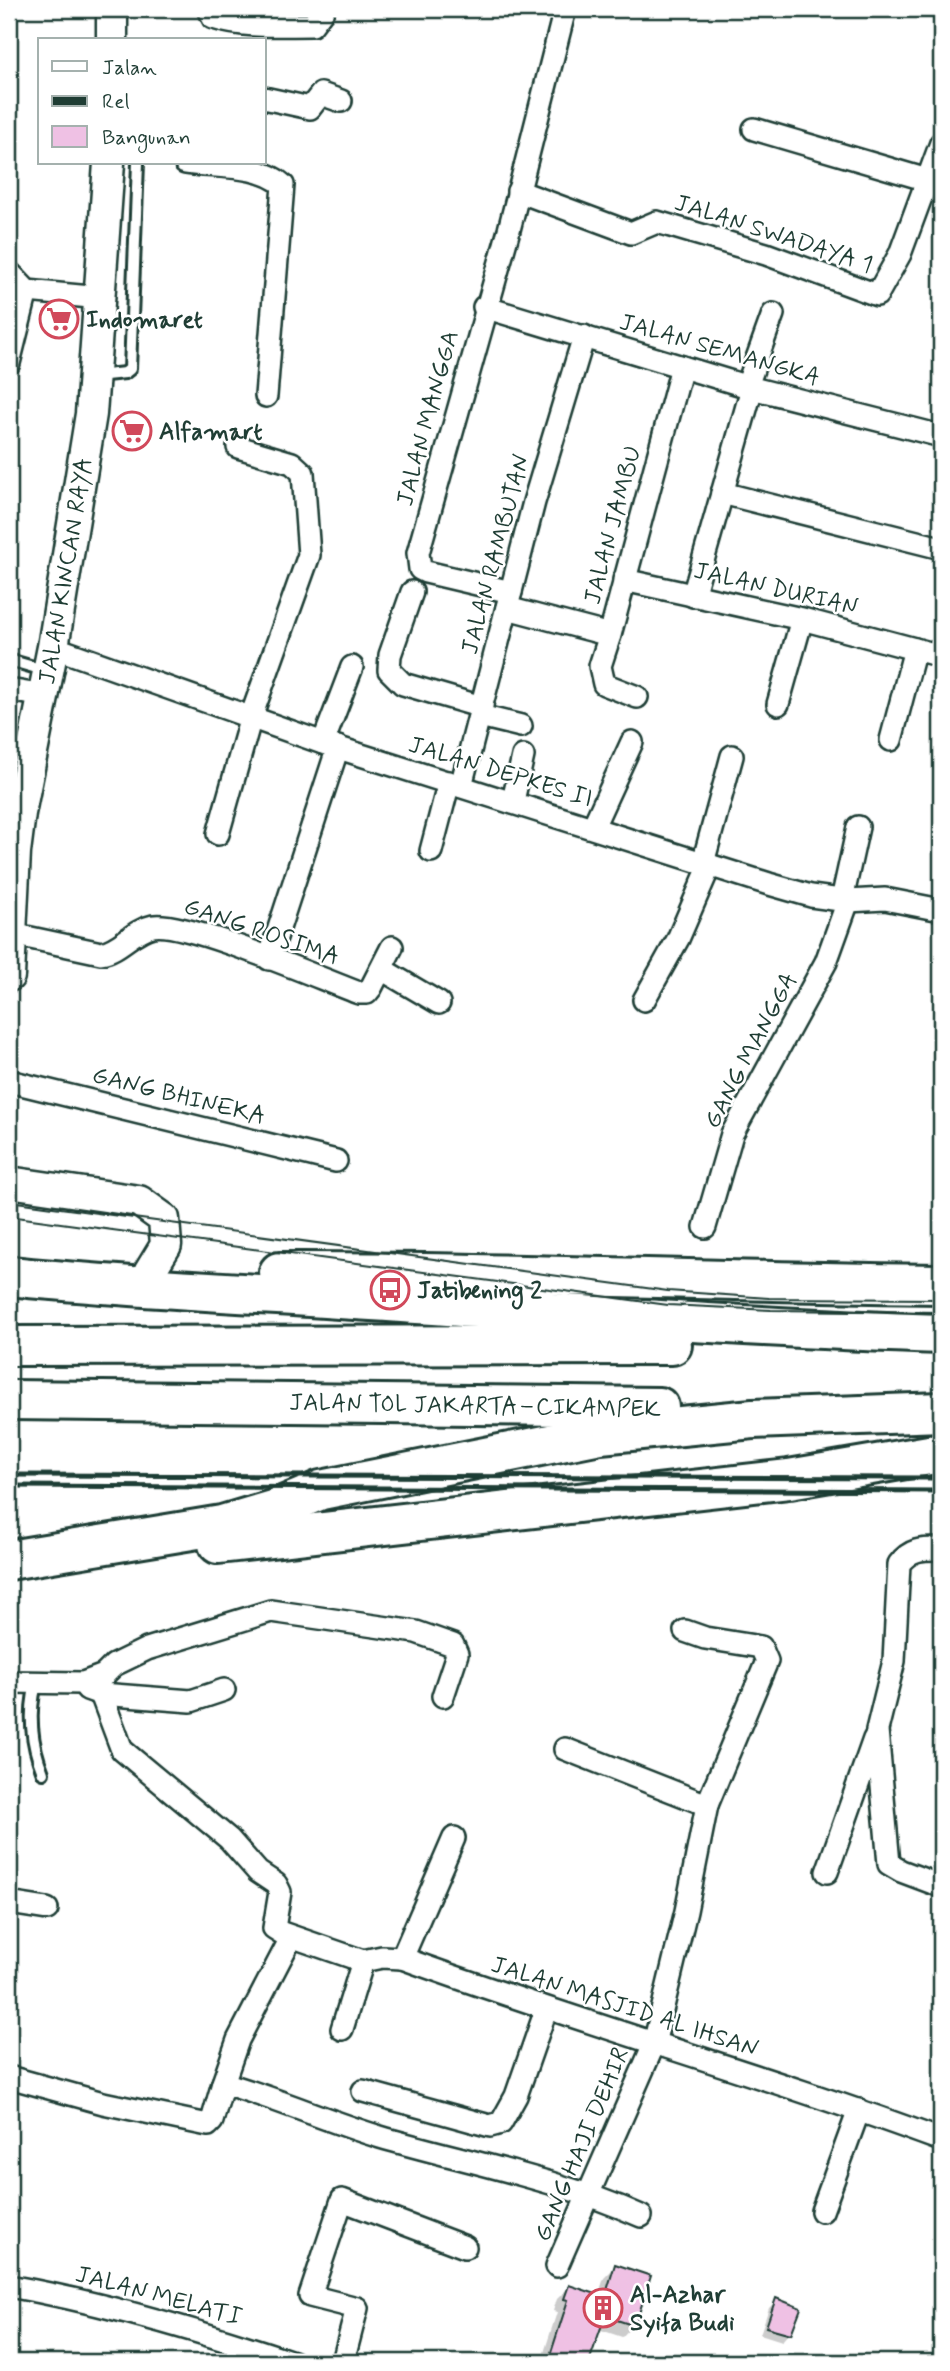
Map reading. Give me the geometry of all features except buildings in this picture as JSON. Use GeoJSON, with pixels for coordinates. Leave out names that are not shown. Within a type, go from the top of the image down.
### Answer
{"type":"FeatureCollection","features":[{"type":"Feature","properties":{"kind":"highway"},"geometry":{"type":"LineString","coordinates":[[9,1252],[149,1273],[440,1271],[761,1282],[941,1284]]}},
{"type":"Feature","properties":{"kind":"highway"},"geometry":{"type":"LineString","coordinates":[[9,1276],[133,1289],[307,1297],[776,1328],[941,1334]]}},
{"type":"Feature","properties":{"kind":"highway"},"geometry":{"type":"LineString","coordinates":[[9,1346],[941,1345]]}},
{"type":"Feature","properties":{"kind":"highway","name":"JALAN TOL JAKARTA–CIKAMPEK"},"geometry":{"type":"LineString","coordinates":[[9,1400],[941,1411]]}},
{"type":"Feature","properties":{"kind":"highway"},"geometry":{"type":"LineString","coordinates":[[18,1559],[222,1525],[321,1490],[600,1434],[753,1419],[941,1411]]}},
{"type":"Feature","properties":{"kind":"highway"},"geometry":{"type":"LineString","coordinates":[[18,1559],[141,1554],[789,1479],[941,1453]]}},
{"type":"Feature","properties":{"kind":"main road"},"geometry":{"type":"LineString","coordinates":[[112,9],[112,38]]}},
{"type":"Feature","properties":{"kind":"main road","name":"JALAN KINCAN RAYA"},"geometry":{"type":"LineString","coordinates":[[9,976],[15,852],[23,775],[48,672],[84,463],[101,298],[109,164]]}},
{"type":"Feature","properties":{"kind":"main road"},"geometry":{"type":"LineString","coordinates":[[9,1182],[139,1200],[164,1219],[166,1245],[149,1273]]}},
{"type":"Feature","properties":{"kind":"street"},"geometry":{"type":"LineString","coordinates":[[209,9],[213,18],[264,26],[312,25],[324,9]]}},
{"type":"Feature","properties":{"kind":"street"},"geometry":{"type":"LineString","coordinates":[[518,191],[565,9]]}},
{"type":"Feature","properties":{"kind":"street"},"geometry":{"type":"LineString","coordinates":[[266,98],[310,108],[321,94],[341,101]]}},
{"type":"Feature","properties":{"kind":"street"},"geometry":{"type":"LineString","coordinates":[[754,129],[933,182]]}},
{"type":"Feature","properties":{"kind":"street","name":"JALAN SWADAYA 1"},"geometry":{"type":"LineString","coordinates":[[518,191],[631,233],[657,222],[686,230],[766,254],[877,295],[900,254],[933,182],[941,143]]}},
{"type":"Feature","properties":{"kind":"street"},"geometry":{"type":"LineString","coordinates":[[193,164],[251,171],[275,178],[283,185],[285,198],[266,396]]}},
{"type":"Feature","properties":{"kind":"street","name":"JALAN MANGGA"},"geometry":{"type":"LineString","coordinates":[[509,600],[426,572],[420,569],[417,562],[518,191]]}},
{"type":"Feature","properties":{"kind":"street"},"geometry":{"type":"LineString","coordinates":[[9,272],[27,291],[101,298]]}},
{"type":"Feature","properties":{"kind":"street"},"geometry":{"type":"LineString","coordinates":[[9,363],[27,291]]}},
{"type":"Feature","properties":{"kind":"street","name":"JALAN SEMANGKA"},"geometry":{"type":"LineString","coordinates":[[485,307],[749,387],[941,436]]}},
{"type":"Feature","properties":{"kind":"street"},"geometry":{"type":"LineString","coordinates":[[693,596],[749,387],[774,314]]}},
{"type":"Feature","properties":{"kind":"street","name":"JALAN RAMBUTAN"},"geometry":{"type":"LineString","coordinates":[[431,851],[481,711],[509,600],[584,336]]}},
{"type":"Feature","properties":{"kind":"street","name":"JALAN JAMBU"},"geometry":{"type":"LineString","coordinates":[[509,600],[610,635],[681,367]]}},
{"type":"Feature","properties":{"kind":"street"},"geometry":{"type":"LineString","coordinates":[[219,834],[251,717],[307,560],[309,535],[303,473],[292,463],[238,447]]}},
{"type":"Feature","properties":{"kind":"street"},"geometry":{"type":"LineString","coordinates":[[722,493],[941,548]]}},
{"type":"Feature","properties":{"kind":"street","name":"JALAN DURIAN"},"geometry":{"type":"LineString","coordinates":[[624,580],[802,619],[941,656]]}},
{"type":"Feature","properties":{"kind":"street"},"geometry":{"type":"LineString","coordinates":[[412,592],[390,655],[389,670],[403,684],[521,726]]}},
{"type":"Feature","properties":{"kind":"street"},"geometry":{"type":"LineString","coordinates":[[778,704],[802,619]]}},
{"type":"Feature","properties":{"kind":"street"},"geometry":{"type":"LineString","coordinates":[[610,635],[600,666],[604,684],[637,697]]}},
{"type":"Feature","properties":{"kind":"street"},"geometry":{"type":"LineString","coordinates":[[891,740],[915,649]]}},
{"type":"Feature","properties":{"kind":"street"},"geometry":{"type":"LineString","coordinates":[[269,959],[352,667]]}},
{"type":"Feature","properties":{"kind":"street","name":"JALAN DEPKES II"},"geometry":{"type":"LineString","coordinates":[[9,691],[48,672],[251,717],[330,745],[811,896],[845,900],[885,899],[941,910]]}},
{"type":"Feature","properties":{"kind":"street"},"geometry":{"type":"LineString","coordinates":[[593,827],[632,742]]}},
{"type":"Feature","properties":{"kind":"street"},"geometry":{"type":"LineString","coordinates":[[513,802],[523,756]]}},
{"type":"Feature","properties":{"kind":"street"},"geometry":{"type":"LineString","coordinates":[[644,1000],[678,939],[706,864],[732,756]]}},
{"type":"Feature","properties":{"kind":"street","name":"GANG MANGGA"},"geometry":{"type":"LineString","coordinates":[[705,1227],[732,1134],[826,962],[845,900],[858,827]]}},
{"type":"Feature","properties":{"kind":"street","name":"GANG ROSIMA"},"geometry":{"type":"LineString","coordinates":[[10,934],[101,953],[112,951],[152,926],[168,926],[269,959],[359,993],[367,993],[383,970],[392,947]]}},
{"type":"Feature","properties":{"kind":"street"},"geometry":{"type":"LineString","coordinates":[[383,970],[439,1003]]}},
{"type":"Feature","properties":{"kind":"street","name":"GANG BHINEKA"},"geometry":{"type":"LineString","coordinates":[[9,1081],[336,1161]]}},
{"type":"Feature","properties":{"kind":"street"},"geometry":{"type":"LineString","coordinates":[[827,1872],[877,1730],[894,1661],[899,1564],[906,1554],[918,1549],[941,1549]]}},
{"type":"Feature","properties":{"kind":"street"},"geometry":{"type":"LineString","coordinates":[[92,1689],[114,1665],[147,1649],[271,1611],[416,1632],[453,1646],[457,1654],[443,1696]]}},
{"type":"Feature","properties":{"kind":"street","name":"GANG HAJI DEHIR"},"geometry":{"type":"LineString","coordinates":[[557,2266],[654,2044],[686,1911],[707,1805],[766,1661],[761,1647],[705,1638],[685,1630]]}},
{"type":"Feature","properties":{"kind":"street"},"geometry":{"type":"LineString","coordinates":[[9,1682],[191,1701],[224,1690]]}},
{"type":"Feature","properties":{"kind":"street"},"geometry":{"type":"LineString","coordinates":[[9,2077],[103,2104],[208,2125],[212,2121],[238,2040],[291,1938],[274,1928],[280,1892],[276,1884],[258,1872],[229,1839],[122,1750],[92,1689]]}},
{"type":"Feature","properties":{"kind":"street"},"geometry":{"type":"LineString","coordinates":[[877,1730],[890,1864],[941,1886]]}},
{"type":"Feature","properties":{"kind":"street"},"geometry":{"type":"LineString","coordinates":[[565,1749],[707,1805]]}},
{"type":"Feature","properties":{"kind":"street"},"geometry":{"type":"LineString","coordinates":[[402,1958],[454,1838]]}},
{"type":"Feature","properties":{"kind":"street"},"geometry":{"type":"LineString","coordinates":[[9,1903],[47,1909]]}},
{"type":"Feature","properties":{"kind":"street","name":"JALAN MASJID AL IHSAN"},"geometry":{"type":"LineString","coordinates":[[291,1938],[363,1961],[382,1957],[402,1958],[546,2010],[859,2110],[941,2140]]}},
{"type":"Feature","properties":{"kind":"street"},"geometry":{"type":"LineString","coordinates":[[342,2029],[363,1961]]}},
{"type":"Feature","properties":{"kind":"street"},"geometry":{"type":"LineString","coordinates":[[363,2091],[490,2126],[501,2123],[516,2096],[546,2010]]}},
{"type":"Feature","properties":{"kind":"street"},"geometry":{"type":"LineString","coordinates":[[223,2083],[271,2097],[372,2135],[590,2193],[641,2216]]}},
{"type":"Feature","properties":{"kind":"street"},"geometry":{"type":"LineString","coordinates":[[822,2211],[859,2110]]}},
{"type":"Feature","properties":{"kind":"street"},"geometry":{"type":"LineString","coordinates":[[343,2362],[357,2308],[310,2296],[342,2200],[466,2247]]}},
{"type":"Feature","properties":{"kind":"street","name":"JALAN MELATI"},"geometry":{"type":"LineString","coordinates":[[9,2286],[125,2313],[236,2343],[293,2362]]}},
{"type":"Feature","properties":{"kind":"lane"},"geometry":{"type":"LineString","coordinates":[[94,377],[125,373],[130,369],[138,164]]}},
{"type":"Feature","properties":{"kind":"lane"},"geometry":{"type":"LineString","coordinates":[[9,660],[48,672]]}},
{"type":"Feature","properties":{"kind":"lane"},"geometry":{"type":"LineString","coordinates":[[36,1684],[30,1712],[33,1741],[43,1773]]}},
{"type":"Feature","properties":{"kind":"tram line"},"geometry":{"type":"LineString","coordinates":[[9,1201],[668,1291],[769,1298],[941,1299]]}},
{"type":"Feature","properties":{"kind":"tram line"},"geometry":{"type":"LineString","coordinates":[[9,1216],[668,1305],[771,1310],[941,1312]]}},
{"type":"Feature","properties":{"kind":"railway"},"geometry":{"type":"LineString","coordinates":[[9,1475],[941,1478]]}},
{"type":"Feature","properties":{"kind":"railway"},"geometry":{"type":"LineString","coordinates":[[9,1486],[941,1491]]}},
{"type":"Feature","properties":{"kind":"place","name":"Indomaret"},"geometry":{"type":"Point","coordinates":[59,319]}},
{"type":"Feature","properties":{"kind":"place","name":"Alfamart"},"geometry":{"type":"Point","coordinates":[132,431]}},
{"type":"Feature","properties":{"kind":"place","name":"Jatibening 2"},"geometry":{"type":"Point","coordinates":[390,1290]}},
{"type":"Feature","properties":{"kind":"place","name":"Al-Azhar Syifa Budi"},"geometry":{"type":"Point","coordinates":[603,2308]}}]}
